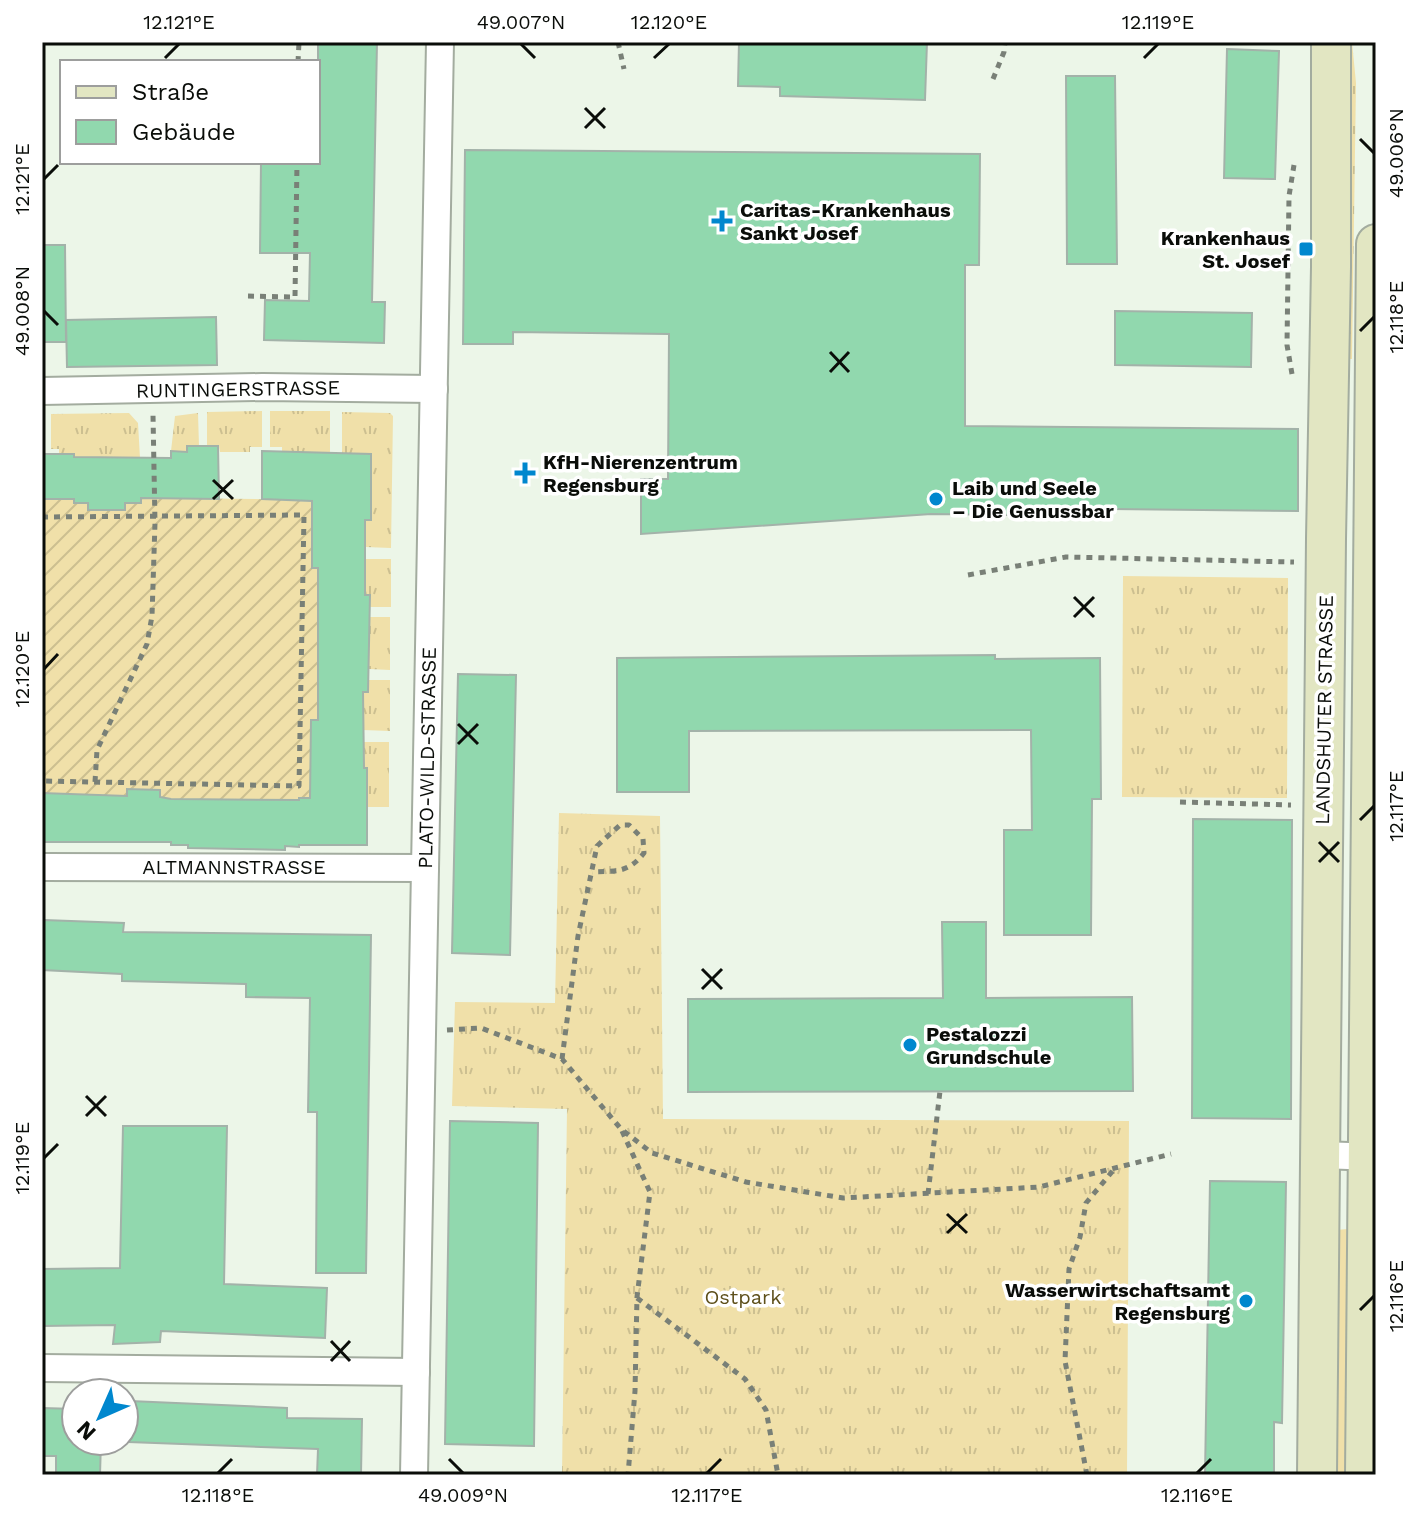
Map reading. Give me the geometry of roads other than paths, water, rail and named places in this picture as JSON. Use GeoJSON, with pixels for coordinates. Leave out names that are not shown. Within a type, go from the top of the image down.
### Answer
{"type":"FeatureCollection","features":[{"type":"Feature","properties":{"kind":"main road","name":"LANDSHUTER STRASSE"},"geometry":{"type":"LineString","coordinates":[[1317,1475],[1331,42]]}},
{"type":"Feature","properties":{"kind":"main road"},"geometry":{"type":"LineString","coordinates":[[1365,1475],[1371,1157],[1376,244]]}},
{"type":"Feature","properties":{"kind":"street","name":"PLATO-WILD-STRASSE"},"geometry":{"type":"LineString","coordinates":[[414,1475],[440,42]]}},
{"type":"Feature","properties":{"kind":"street","name":"RUNTINGERSTRASSE"},"geometry":{"type":"LineString","coordinates":[[42,391],[262,387],[434,389]]}},
{"type":"Feature","properties":{"kind":"street","name":"ALTMANNSTRASSE"},"geometry":{"type":"LineString","coordinates":[[42,867],[425,868]]}},
{"type":"Feature","properties":{"kind":"street"},"geometry":{"type":"LineString","coordinates":[[1321,1155],[1371,1157]]}},
{"type":"Feature","properties":{"kind":"street"},"geometry":{"type":"LineString","coordinates":[[42,1368],[416,1372]]}},
{"type":"Feature","properties":{"kind":"place","name":"Caritas-Krankenhaus Sankt Josef"},"geometry":{"type":"Point","coordinates":[722,221]}},
{"type":"Feature","properties":{"kind":"place","name":"Krankenhaus St. Josef"},"geometry":{"type":"Point","coordinates":[1306,249]}},
{"type":"Feature","properties":{"kind":"place","name":"KfH-Nierenzentrum Regensburg"},"geometry":{"type":"Point","coordinates":[525,473]}},
{"type":"Feature","properties":{"kind":"place","name":"Laib und Seele – Die Genussbar"},"geometry":{"type":"Point","coordinates":[936,499]}},
{"type":"Feature","properties":{"kind":"place","name":"Pestalozzi Grundschule"},"geometry":{"type":"Point","coordinates":[910,1045]}},
{"type":"Feature","properties":{"kind":"place","name":"Wasserwirtschaftsamt Regensburg"},"geometry":{"type":"Point","coordinates":[1246,1301]}},
{"type":"Feature","properties":{"kind":"park label","name":"Ostpark"},"geometry":{"type":"Point","coordinates":[743,1297]}}]}
